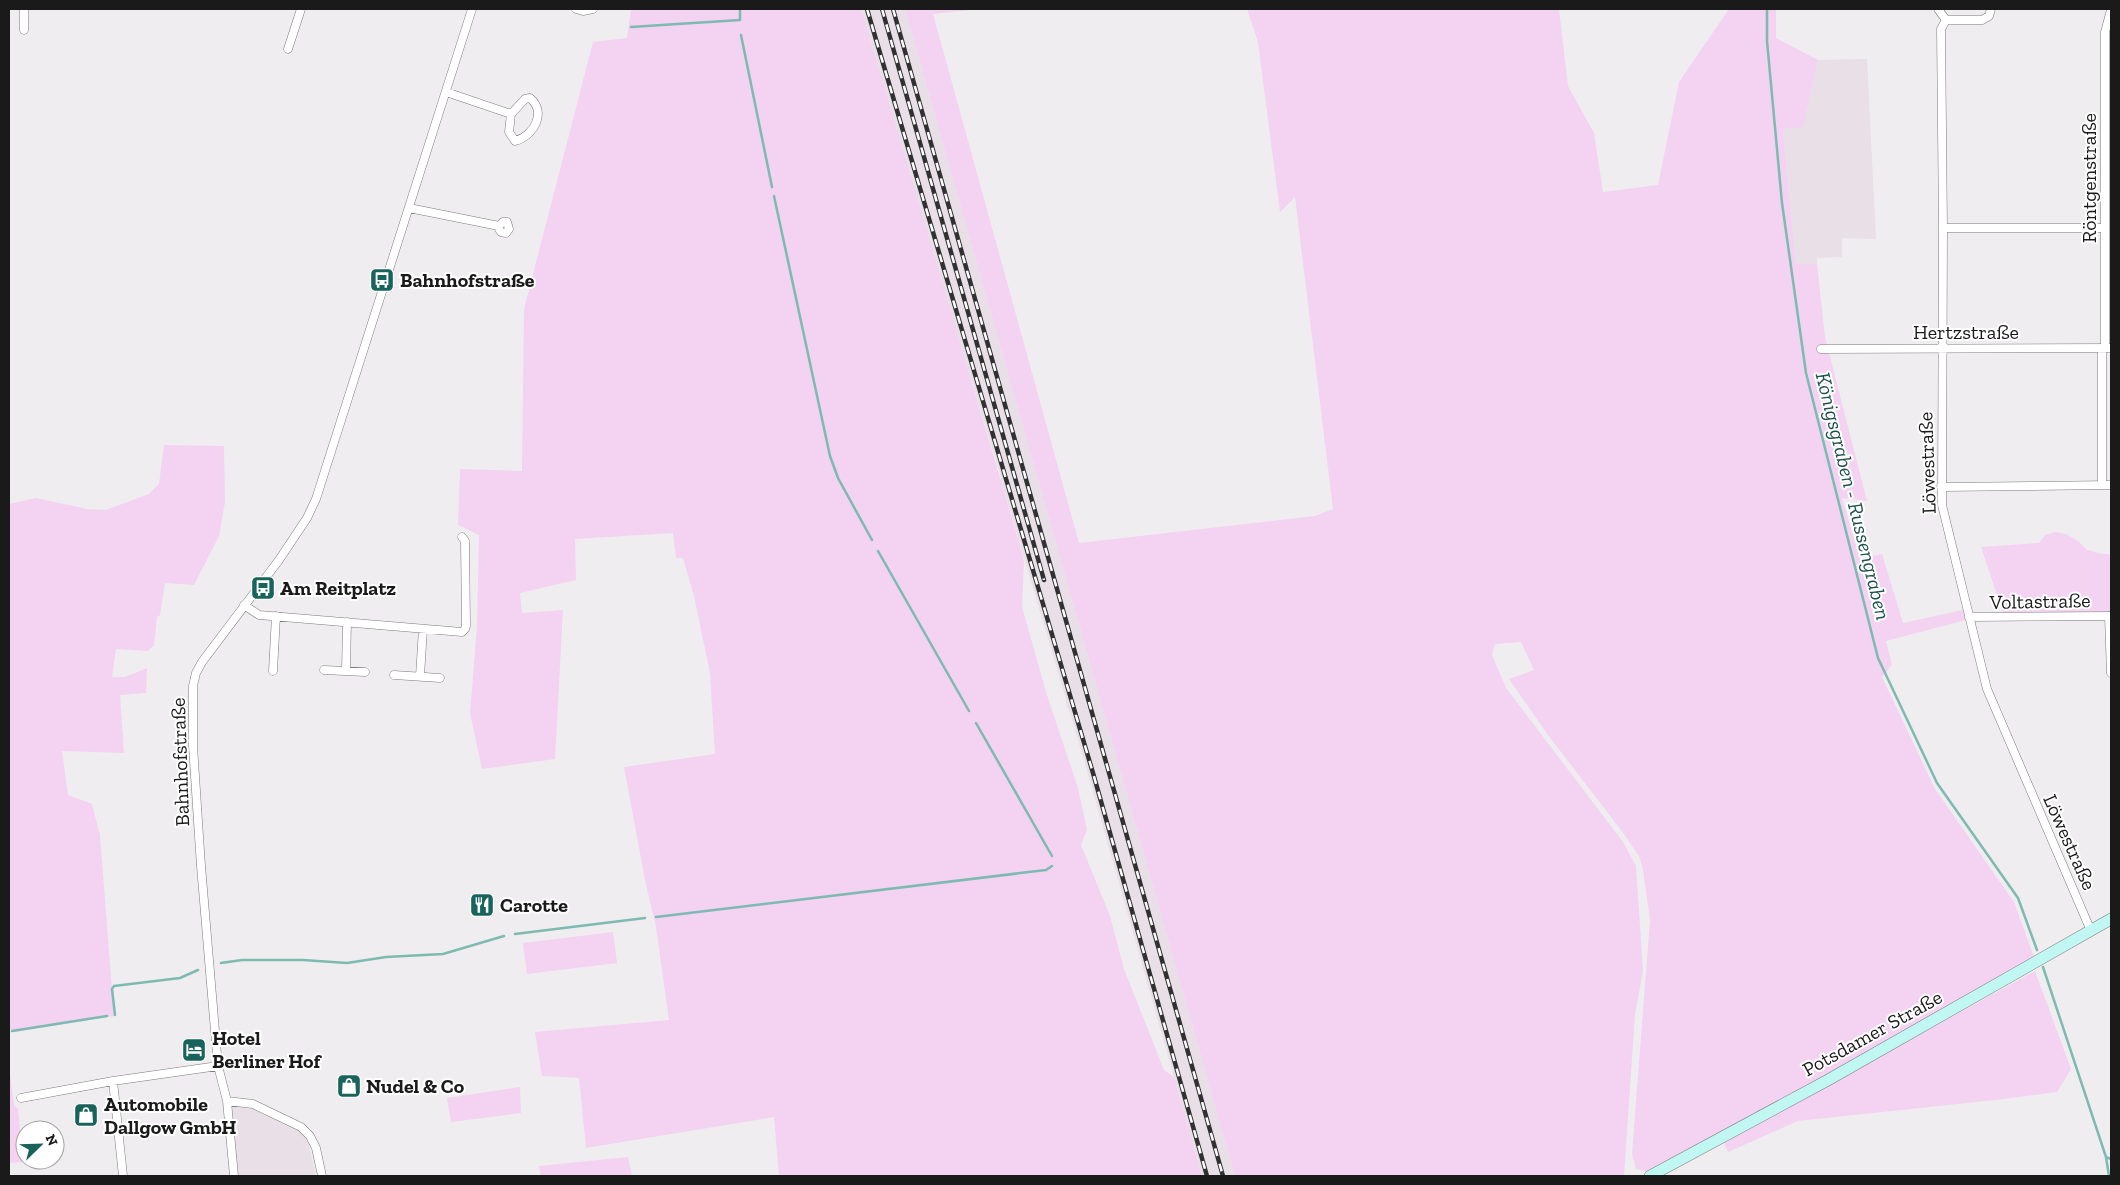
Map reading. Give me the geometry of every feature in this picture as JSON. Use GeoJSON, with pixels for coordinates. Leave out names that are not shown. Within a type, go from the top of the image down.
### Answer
{"type":"FeatureCollection","features":[{"type":"Feature","properties":{"kind":"street"},"geometry":{"type":"LineString","coordinates":[[24,9],[24,30]]}},
{"type":"Feature","properties":{"kind":"street"},"geometry":{"type":"LineString","coordinates":[[288,49],[302,9]]}},
{"type":"Feature","properties":{"kind":"street","name":"Bahnhofstraße"},"geometry":{"type":"LineString","coordinates":[[234,1176],[227,1101],[218,1066],[201,866],[193,746],[192,692],[194,680],[199,667],[279,560],[307,518],[316,499],[472,9]]}},
{"type":"Feature","properties":{"kind":"street"},"geometry":{"type":"LineString","coordinates":[[576,9],[583,11],[593,9]]}},
{"type":"Feature","properties":{"kind":"street"},"geometry":{"type":"LineString","coordinates":[[1938,9],[1946,20],[1982,20],[1989,16],[1991,9]]}},
{"type":"Feature","properties":{"kind":"street","name":"Röntgenstraße"},"geometry":{"type":"LineString","coordinates":[[2102,485],[2107,230],[2105,32],[2111,10]]}},
{"type":"Feature","properties":{"kind":"street","name":"Löwestraße"},"geometry":{"type":"LineString","coordinates":[[1946,20],[1941,29],[1943,228],[1941,349],[1942,504],[1987,689],[2091,931]]}},
{"type":"Feature","properties":{"kind":"street"},"geometry":{"type":"LineString","coordinates":[[446,92],[510,114]]}},
{"type":"Feature","properties":{"kind":"street"},"geometry":{"type":"LineString","coordinates":[[530,98],[534,102],[538,117],[532,132],[522,139],[515,141],[509,132],[510,114],[525,99],[530,98]]}},
{"type":"Feature","properties":{"kind":"street"},"geometry":{"type":"LineString","coordinates":[[409,208],[499,226]]}},
{"type":"Feature","properties":{"kind":"street"},"geometry":{"type":"LineString","coordinates":[[1943,228],[2107,230]]}},
{"type":"Feature","properties":{"kind":"street","name":"Hertzstraße"},"geometry":{"type":"LineString","coordinates":[[1821,349],[2106,348]]}},
{"type":"Feature","properties":{"kind":"street"},"geometry":{"type":"LineString","coordinates":[[1941,487],[2111,485]]}},
{"type":"Feature","properties":{"kind":"street"},"geometry":{"type":"LineString","coordinates":[[244,605],[259,615],[458,632],[465,629],[465,541],[462,537]]}},
{"type":"Feature","properties":{"kind":"street"},"geometry":{"type":"LineString","coordinates":[[273,671],[276,616]]}},
{"type":"Feature","properties":{"kind":"street"},"geometry":{"type":"LineString","coordinates":[[2110,616],[2111,673]]}},
{"type":"Feature","properties":{"kind":"street","name":"Voltastraße"},"geometry":{"type":"LineString","coordinates":[[1969,618],[2110,616]]}},
{"type":"Feature","properties":{"kind":"street"},"geometry":{"type":"LineString","coordinates":[[346,670],[347,622]]}},
{"type":"Feature","properties":{"kind":"street"},"geometry":{"type":"LineString","coordinates":[[420,676],[424,629]]}},
{"type":"Feature","properties":{"kind":"street"},"geometry":{"type":"LineString","coordinates":[[324,670],[365,672]]}},
{"type":"Feature","properties":{"kind":"street"},"geometry":{"type":"LineString","coordinates":[[394,675],[440,678]]}},
{"type":"Feature","properties":{"kind":"street","name":"Potsdamer Straße"},"geometry":{"type":"LineString","coordinates":[[1650,1176],[1828,1080],[2091,931],[2110,923]]}},
{"type":"Feature","properties":{"kind":"street"},"geometry":{"type":"LineString","coordinates":[[21,1098],[113,1081],[218,1066]]}},
{"type":"Feature","properties":{"kind":"street"},"geometry":{"type":"LineString","coordinates":[[113,1081],[123,1176]]}},
{"type":"Feature","properties":{"kind":"street"},"geometry":{"type":"LineString","coordinates":[[227,1101],[253,1104],[301,1127],[310,1136],[316,1148],[322,1176]]}},
{"type":"Feature","properties":{"kind":"shaded area"},"geometry":{"type":"Polygon","coordinates":[[[631,9],[861,9],[1022,552],[1024,562],[1022,607],[1046,692],[1078,788],[1087,830],[1081,845],[1110,916],[1124,969],[1164,1070],[1174,1077],[1202,1176],[779,1176],[774,1117],[586,1148],[579,1078],[542,1076],[535,1032],[669,1020],[656,927],[645,880],[624,767],[715,754],[710,673],[694,596],[683,558],[676,558],[673,533],[575,539],[576,580],[520,593],[522,613],[563,610],[555,759],[482,769],[470,713],[477,627],[479,535],[458,525],[460,469],[522,471],[524,309],[593,42],[627,38],[631,9]]]}},
{"type":"Feature","properties":{"kind":"shaded area"},"geometry":{"type":"Polygon","coordinates":[[[861,9],[905,9],[1235,1176],[1202,1176],[1086,767],[1066,705],[1066,699],[1000,481],[1001,477],[937,269],[861,9]]]}},
{"type":"Feature","properties":{"kind":"shaded area"},"geometry":{"type":"Polygon","coordinates":[[[905,9],[980,9],[933,14],[1079,543],[1315,516],[1333,509],[1295,197],[1280,212],[1258,42],[1247,9],[1559,9],[1568,86],[1594,133],[1603,192],[1658,185],[1679,82],[1729,9],[1776,9],[1776,38],[1818,60],[1803,127],[1783,129],[1796,264],[1817,264],[1825,337],[1867,501],[1842,498],[1860,558],[1882,554],[1903,623],[1963,610],[1966,620],[1886,641],[1892,665],[1882,677],[1935,789],[2014,902],[2034,957],[1793,1094],[1646,1171],[1636,1169],[1632,1154],[1650,920],[1643,870],[1639,856],[1621,830],[1548,735],[1509,679],[1534,670],[1521,642],[1495,644],[1492,655],[1506,688],[1623,842],[1636,866],[1643,971],[1635,1014],[1624,1176],[1235,1176],[905,9]]]}},
{"type":"Feature","properties":{"kind":"shaded area"},"geometry":{"type":"Polygon","coordinates":[[[1867,59],[1876,239],[1842,238],[1842,257],[1817,258],[1817,264],[1796,264],[1783,129],[1803,126],[1818,60],[1867,59]]]}},
{"type":"Feature","properties":{"kind":"shaded area"},"geometry":{"type":"Polygon","coordinates":[[[164,445],[224,446],[225,502],[219,536],[194,585],[165,583],[160,615],[157,617],[154,645],[148,651],[116,649],[112,677],[125,677],[147,668],[146,693],[120,695],[124,753],[62,751],[68,795],[92,804],[100,835],[114,1016],[15,1032],[9,1028],[9,504],[36,498],[87,509],[106,510],[149,494],[159,484],[164,445]]]}},
{"type":"Feature","properties":{"kind":"shaded area"},"geometry":{"type":"Polygon","coordinates":[[[2056,532],[2066,534],[2078,541],[2087,550],[2111,554],[2111,615],[2004,616],[1981,547],[2039,543],[2045,535],[2056,532]]]}},
{"type":"Feature","properties":{"kind":"shaded area"},"geometry":{"type":"Polygon","coordinates":[[[613,932],[617,963],[527,974],[523,943],[613,932]]]}},
{"type":"Feature","properties":{"kind":"shaded area"},"geometry":{"type":"Polygon","coordinates":[[[2035,971],[2071,1069],[2057,1092],[1798,1121],[1728,1152],[1724,1143],[2035,971]]]}},
{"type":"Feature","properties":{"kind":"shaded area"},"geometry":{"type":"Polygon","coordinates":[[[9,1066],[14,1105],[18,1109],[19,1120],[15,1120],[15,1163],[9,1163],[9,1066]]]}},
{"type":"Feature","properties":{"kind":"shaded area"},"geometry":{"type":"Polygon","coordinates":[[[520,1087],[521,1113],[451,1122],[447,1098],[520,1087]]]}},
{"type":"Feature","properties":{"kind":"shaded area"},"geometry":{"type":"Polygon","coordinates":[[[233,1107],[250,1107],[298,1130],[307,1138],[316,1176],[237,1176],[232,1121],[233,1107]]]}},
{"type":"Feature","properties":{"kind":"shaded area"},"geometry":{"type":"Polygon","coordinates":[[[628,1157],[632,1176],[541,1176],[539,1166],[628,1157]]]}},
{"type":"Feature","properties":{"kind":"waterway"},"geometry":{"type":"LineString","coordinates":[[631,27],[740,20],[740,9]]}},
{"type":"Feature","properties":{"kind":"waterway","name":"Königsgraben - Russengraben"},"geometry":{"type":"LineString","coordinates":[[1767,9],[1767,41],[1782,203],[1806,373],[1878,658],[1937,783],[2018,898],[2037,950]]}},
{"type":"Feature","properties":{"kind":"waterway"},"geometry":{"type":"LineString","coordinates":[[741,35],[772,187]]}},
{"type":"Feature","properties":{"kind":"waterway"},"geometry":{"type":"LineString","coordinates":[[774,196],[830,456],[838,478],[872,540]]}},
{"type":"Feature","properties":{"kind":"waterway"},"geometry":{"type":"LineString","coordinates":[[878,551],[969,711]]}},
{"type":"Feature","properties":{"kind":"waterway"},"geometry":{"type":"LineString","coordinates":[[976,723],[1052,856]]}},
{"type":"Feature","properties":{"kind":"waterway"},"geometry":{"type":"LineString","coordinates":[[656,917],[1046,870],[1052,866]]}},
{"type":"Feature","properties":{"kind":"waterway"},"geometry":{"type":"LineString","coordinates":[[515,934],[645,918]]}},
{"type":"Feature","properties":{"kind":"waterway"},"geometry":{"type":"LineString","coordinates":[[221,963],[242,960],[303,960],[347,963],[386,957],[443,954],[504,936]]}},
{"type":"Feature","properties":{"kind":"waterway"},"geometry":{"type":"LineString","coordinates":[[2043,967],[2106,1157],[2109,1176]]}},
{"type":"Feature","properties":{"kind":"waterway"},"geometry":{"type":"LineString","coordinates":[[115,1015],[112,989],[114,986],[180,978],[198,970]]}},
{"type":"Feature","properties":{"kind":"waterway"},"geometry":{"type":"LineString","coordinates":[[12,1031],[107,1016]]}},
{"type":"Feature","properties":{"kind":"waterway"},"geometry":{"type":"LineString","coordinates":[[2106,1157],[2111,1159]]}},
{"type":"Feature","properties":{"kind":"railway"},"geometry":{"type":"LineString","coordinates":[[867,9],[1093,773],[1207,1176]]}},
{"type":"Feature","properties":{"kind":"railway"},"geometry":{"type":"LineString","coordinates":[[882,9],[1044,580]]}},
{"type":"Feature","properties":{"kind":"railway"},"geometry":{"type":"LineString","coordinates":[[893,9],[1223,1176]]}},
{"type":"Feature","properties":{"kind":"place","name":"Bahnhofstraße"},"geometry":{"type":"Point","coordinates":[382,280]}},
{"type":"Feature","properties":{"kind":"place","name":"Am Reitplatz"},"geometry":{"type":"Point","coordinates":[263,588]}},
{"type":"Feature","properties":{"kind":"place","name":"Carotte"},"geometry":{"type":"Point","coordinates":[482,905]}},
{"type":"Feature","properties":{"kind":"place","name":"Hotel Berliner Hof"},"geometry":{"type":"Point","coordinates":[194,1050]}},
{"type":"Feature","properties":{"kind":"place","name":"Nudel & Co"},"geometry":{"type":"Point","coordinates":[349,1086]}},
{"type":"Feature","properties":{"kind":"place","name":"Automobile Dallgow GmbH"},"geometry":{"type":"Point","coordinates":[86,1115]}}]}
